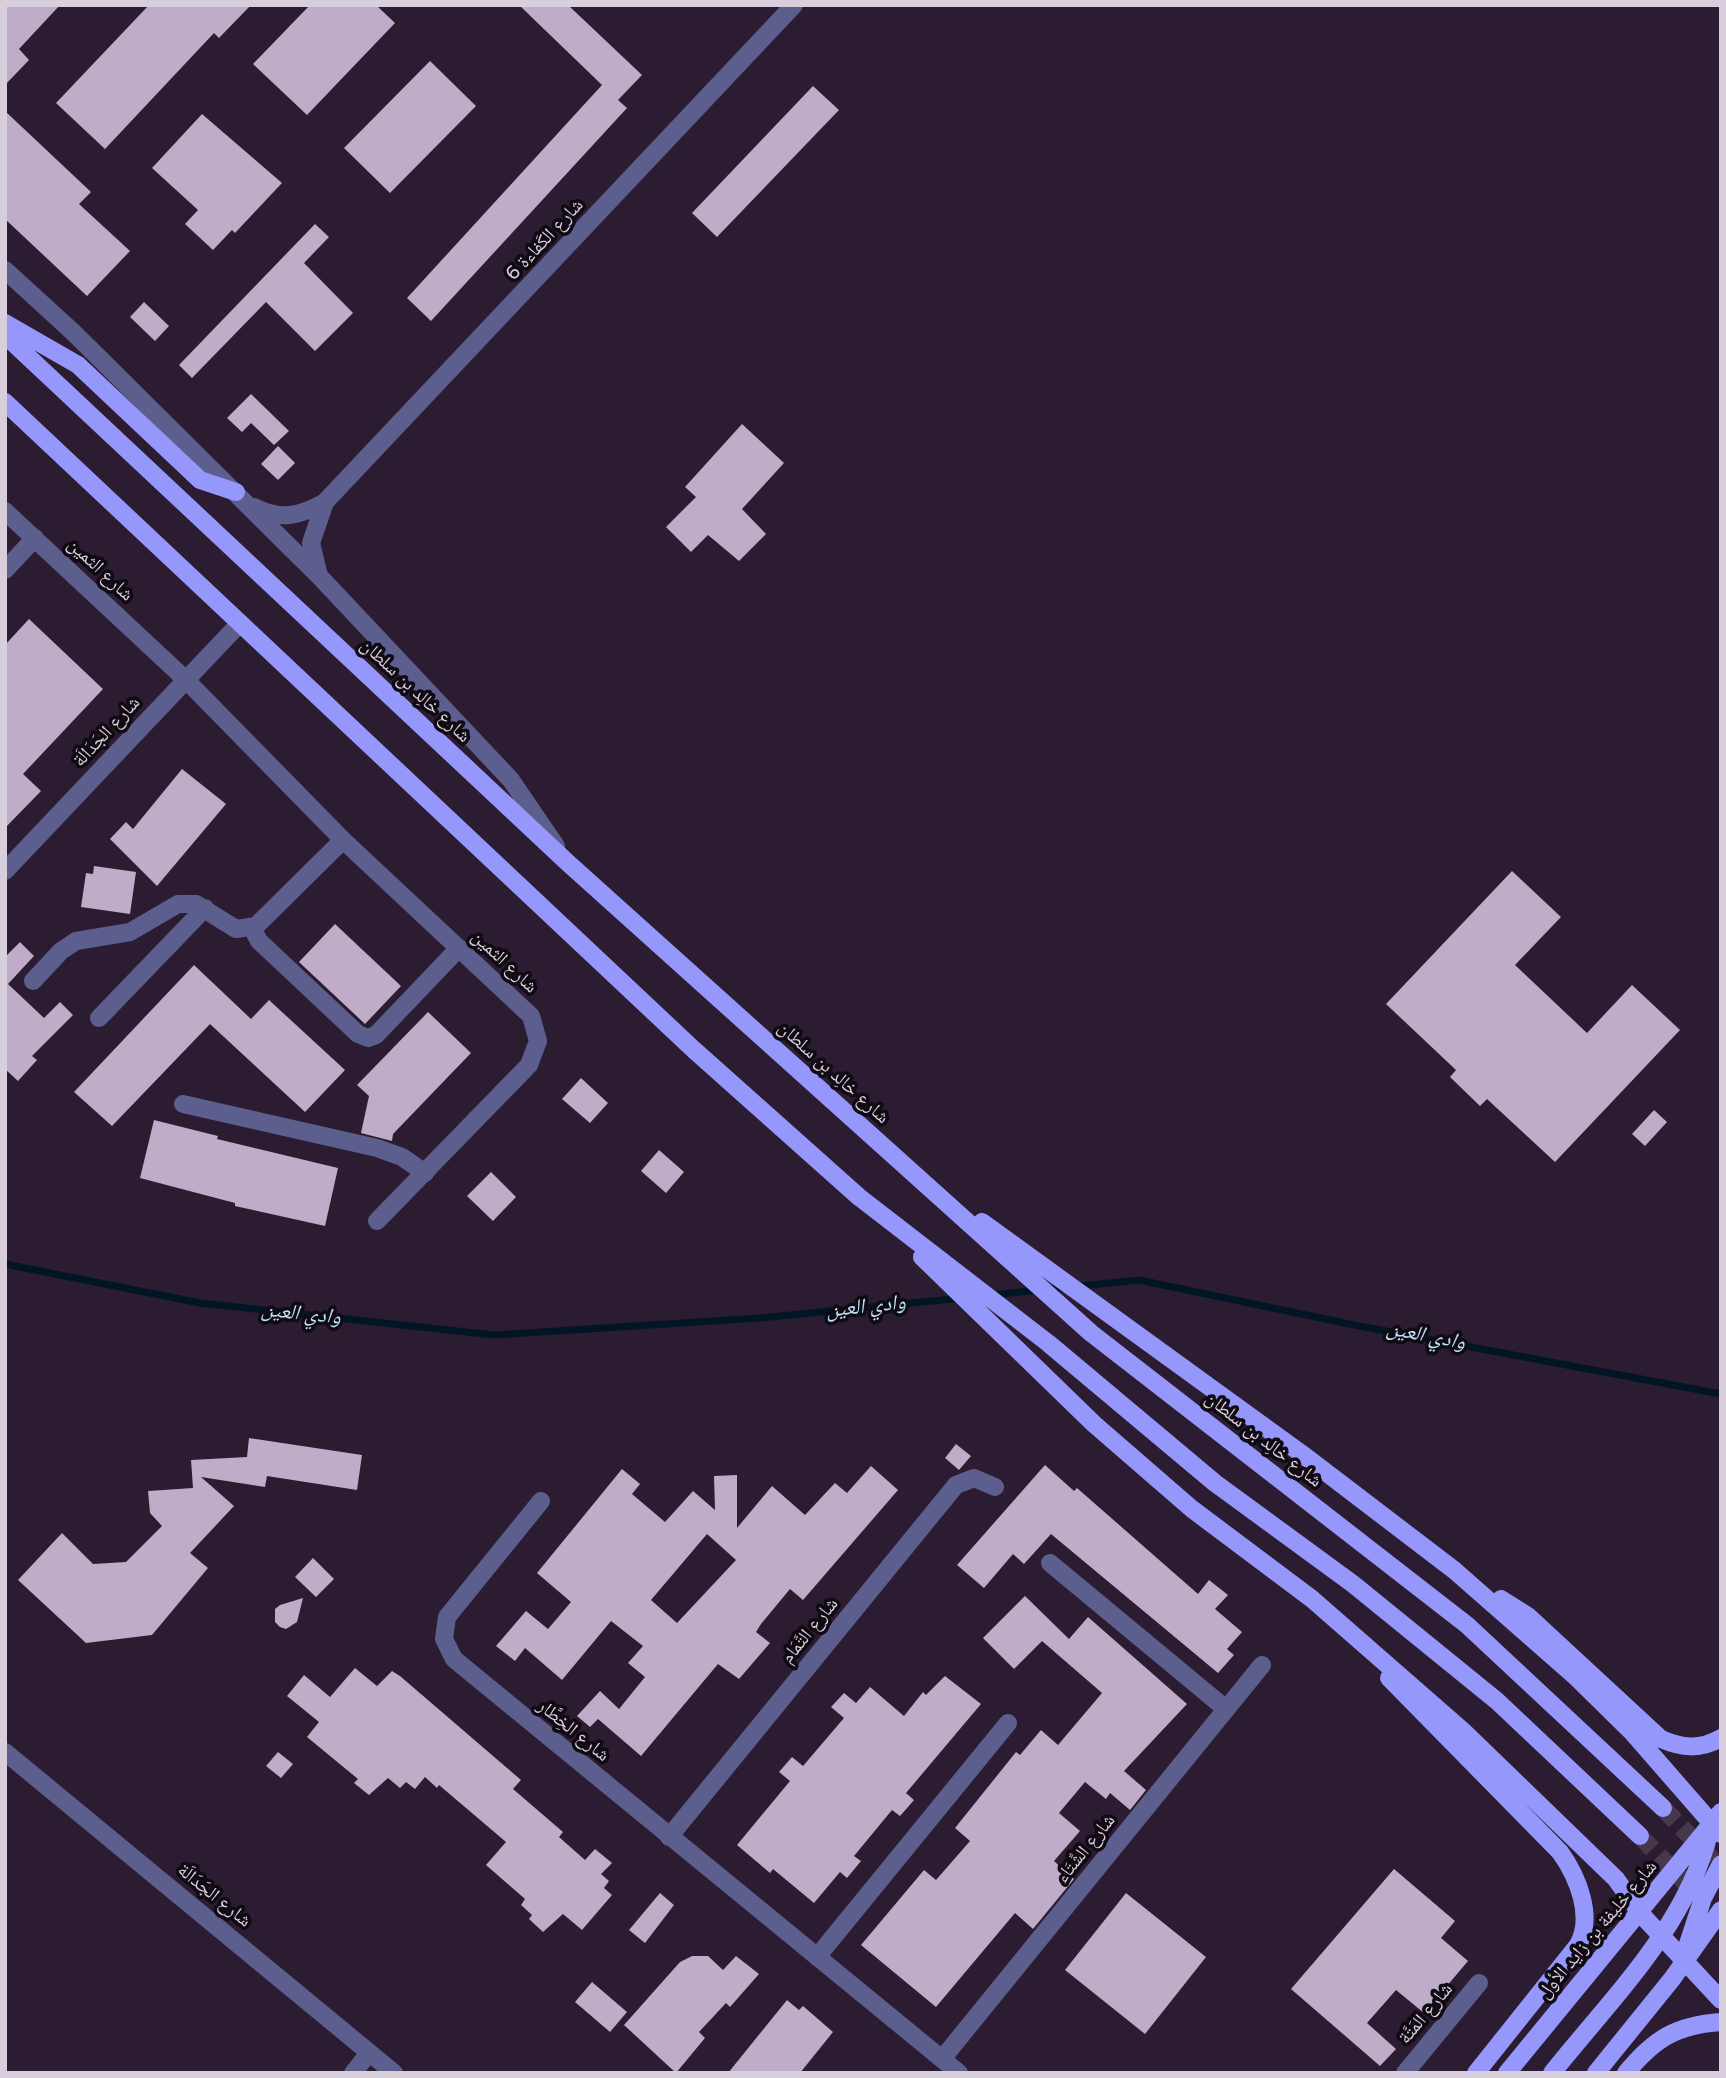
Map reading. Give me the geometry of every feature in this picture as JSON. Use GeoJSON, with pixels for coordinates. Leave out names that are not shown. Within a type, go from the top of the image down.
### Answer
{"type":"FeatureCollection","features":[{"type":"Feature","properties":{"kind":"main road"},"geometry":{"type":"LineString","coordinates":[[5,323],[78,365],[200,480],[241,497]]}},
{"type":"Feature","properties":{"kind":"main road","name":"شارع خالِد بن سلطان"},"geometry":{"type":"LineString","coordinates":[[5,335],[568,863],[1091,1333],[1467,1625],[1663,1808]]}},
{"type":"Feature","properties":{"kind":"main road"},"geometry":{"type":"LineString","coordinates":[[5,402],[692,1049],[859,1197],[1094,1424],[1192,1509],[1312,1599],[1534,1797],[1616,1879],[1640,1913],[1721,2000]]}},
{"type":"Feature","properties":{"kind":"main road"},"geometry":{"type":"LineString","coordinates":[[896,1158],[1454,1570],[1528,1616],[1661,1738],[1685,1747],[1699,1747],[1721,1738]]}},
{"type":"Feature","properties":{"kind":"main road"},"geometry":{"type":"LineString","coordinates":[[859,1197],[1048,1343],[1215,1483],[1353,1584],[1497,1701],[1640,1836]]}},
{"type":"Feature","properties":{"kind":"main road"},"geometry":{"type":"LineString","coordinates":[[1454,1570],[1604,1705],[1718,1824],[1693,1882],[1662,1937],[1552,2073]]}},
{"type":"Feature","properties":{"kind":"main road"},"geometry":{"type":"LineString","coordinates":[[1353,1635],[1400,1692],[1560,1852],[1573,1874],[1580,1896],[1586,1922],[1578,1945],[1476,2073]]}},
{"type":"Feature","properties":{"kind":"main road","name":"شارع خليفة بن زايد الأول"},"geometry":{"type":"LineString","coordinates":[[1507,2073],[1718,1824]]}},
{"type":"Feature","properties":{"kind":"main road"},"geometry":{"type":"LineString","coordinates":[[1685,1961],[1694,1924],[1721,1864]]}},
{"type":"Feature","properties":{"kind":"main road"},"geometry":{"type":"LineString","coordinates":[[1596,2073],[1685,1961],[1721,1910]]}},
{"type":"Feature","properties":{"kind":"main road"},"geometry":{"type":"LineString","coordinates":[[1626,2073],[1648,2046],[1668,2034],[1687,2026],[1721,2022]]}},
{"type":"Feature","properties":{"kind":"street","name":"شارع الكَفاءة 6"},"geometry":{"type":"LineString","coordinates":[[241,497],[265,513],[292,516],[325,502],[794,5]]}},
{"type":"Feature","properties":{"kind":"street"},"geometry":{"type":"LineString","coordinates":[[5,270],[241,497],[321,578],[511,780],[568,863]]}},
{"type":"Feature","properties":{"kind":"street","name":"شارع الكَفاءة 6"},"geometry":{"type":"LineString","coordinates":[[321,578],[313,562],[311,543],[325,502]]}},
{"type":"Feature","properties":{"kind":"street","name":"شارع الثمين"},"geometry":{"type":"LineString","coordinates":[[5,511],[185,679],[343,840],[531,1016],[538,1041],[529,1065],[377,1222]]}},
{"type":"Feature","properties":{"kind":"street"},"geometry":{"type":"LineString","coordinates":[[5,570],[35,538]]}},
{"type":"Feature","properties":{"kind":"street","name":"شارع الجَدَالَة"},"geometry":{"type":"LineString","coordinates":[[5,871],[240,623]]}},
{"type":"Feature","properties":{"kind":"street"},"geometry":{"type":"LineString","coordinates":[[33,981],[61,951],[76,941],[130,932],[178,904],[196,904],[230,927],[252,928],[343,840]]}},
{"type":"Feature","properties":{"kind":"street"},"geometry":{"type":"LineString","coordinates":[[99,1018],[205,908]]}},
{"type":"Feature","properties":{"kind":"street"},"geometry":{"type":"LineString","coordinates":[[252,928],[259,941],[358,1034],[368,1038],[376,1035],[458,948]]}},
{"type":"Feature","properties":{"kind":"street"},"geometry":{"type":"LineString","coordinates":[[183,1104],[377,1148],[402,1157],[425,1172]]}},
{"type":"Feature","properties":{"kind":"street","name":"شارع التَّمَام"},"geometry":{"type":"LineString","coordinates":[[669,1837],[956,1485],[974,1478],[995,1487]]}},
{"type":"Feature","properties":{"kind":"street","name":"شارع الخِطَّار"},"geometry":{"type":"LineString","coordinates":[[541,1501],[447,1617],[444,1639],[447,1650],[461,1667],[959,2073]]}},
{"type":"Feature","properties":{"kind":"street"},"geometry":{"type":"LineString","coordinates":[[1050,1563],[1226,1709]]}},
{"type":"Feature","properties":{"kind":"street","name":"شارع الشِّتَاء"},"geometry":{"type":"LineString","coordinates":[[942,2059],[1262,1665]]}},
{"type":"Feature","properties":{"kind":"street"},"geometry":{"type":"LineString","coordinates":[[817,1957],[1008,1723]]}},
{"type":"Feature","properties":{"kind":"street","name":"شارع الجَدَالَة"},"geometry":{"type":"LineString","coordinates":[[5,1752],[394,2073]]}},
{"type":"Feature","properties":{"kind":"street","name":"شارع المَتَّة"},"geometry":{"type":"LineString","coordinates":[[1405,2073],[1479,1983]]}},
{"type":"Feature","properties":{"kind":"street"},"geometry":{"type":"LineString","coordinates":[[353,2073],[369,2053]]}},
{"type":"Feature","properties":{"kind":"building"},"geometry":{"type":"Polygon","coordinates":[[[5,5],[60,5],[19,49],[29,60],[5,85],[5,5]]]}},
{"type":"Feature","properties":{"kind":"building"},"geometry":{"type":"Polygon","coordinates":[[[149,5],[251,5],[219,38],[214,33],[105,149],[56,103],[149,5]]]}},
{"type":"Feature","properties":{"kind":"building"},"geometry":{"type":"Polygon","coordinates":[[[310,5],[376,5],[395,23],[307,115],[253,64],[310,5]]]}},
{"type":"Feature","properties":{"kind":"building"},"geometry":{"type":"Polygon","coordinates":[[[519,5],[568,5],[642,75],[618,100],[627,108],[431,321],[407,298],[602,85],[519,5]]]}},
{"type":"Feature","properties":{"kind":"building"},"geometry":{"type":"Polygon","coordinates":[[[430,61],[476,106],[390,193],[344,148],[430,61]]]}},
{"type":"Feature","properties":{"kind":"building"},"geometry":{"type":"Polygon","coordinates":[[[813,86],[839,110],[717,237],[692,213],[813,86]]]}},
{"type":"Feature","properties":{"kind":"building"},"geometry":{"type":"Polygon","coordinates":[[[5,111],[91,192],[79,204],[130,251],[87,296],[5,219],[5,111]]]}},
{"type":"Feature","properties":{"kind":"building"},"geometry":{"type":"Polygon","coordinates":[[[202,114],[282,183],[235,233],[232,230],[213,250],[185,224],[198,210],[152,168],[202,114]]]}},
{"type":"Feature","properties":{"kind":"building"},"geometry":{"type":"Polygon","coordinates":[[[315,224],[329,237],[304,263],[353,313],[315,351],[266,302],[192,378],[179,365],[315,224]]]}},
{"type":"Feature","properties":{"kind":"building"},"geometry":{"type":"Polygon","coordinates":[[[144,302],[169,326],[155,341],[130,317],[144,302]]]}},
{"type":"Feature","properties":{"kind":"building"},"geometry":{"type":"Polygon","coordinates":[[[251,394],[289,431],[274,445],[251,423],[242,432],[227,418],[251,394]]]}},
{"type":"Feature","properties":{"kind":"building"},"geometry":{"type":"Polygon","coordinates":[[[742,424],[784,463],[742,509],[766,534],[739,561],[708,535],[691,552],[666,527],[696,497],[685,487],[742,424]]]}},
{"type":"Feature","properties":{"kind":"building"},"geometry":{"type":"Polygon","coordinates":[[[278,446],[295,463],[278,480],[261,464],[278,446]]]}},
{"type":"Feature","properties":{"kind":"building"},"geometry":{"type":"Polygon","coordinates":[[[29,619],[103,689],[23,774],[41,791],[5,828],[5,645],[29,619]]]}},
{"type":"Feature","properties":{"kind":"building"},"geometry":{"type":"Polygon","coordinates":[[[182,769],[226,804],[157,886],[110,839],[126,822],[133,829],[182,769]]]}},
{"type":"Feature","properties":{"kind":"building"},"geometry":{"type":"Polygon","coordinates":[[[94,866],[136,872],[130,914],[81,907],[86,873],[93,874],[94,866]]]}},
{"type":"Feature","properties":{"kind":"building"},"geometry":{"type":"Polygon","coordinates":[[[1512,871],[1561,917],[1515,965],[1587,1033],[1632,985],[1680,1030],[1555,1162],[1487,1099],[1480,1106],[1450,1077],[1456,1070],[1386,1004],[1512,871]]]}},
{"type":"Feature","properties":{"kind":"building"},"geometry":{"type":"Polygon","coordinates":[[[335,924],[401,986],[365,1024],[299,962],[335,924]]]}},
{"type":"Feature","properties":{"kind":"building"},"geometry":{"type":"Polygon","coordinates":[[[20,942],[34,956],[8,984],[44,1018],[60,1002],[73,1015],[32,1056],[37,1060],[18,1081],[5,1069],[5,957],[20,942]]]}},
{"type":"Feature","properties":{"kind":"building"},"geometry":{"type":"Polygon","coordinates":[[[194,965],[251,1019],[269,1000],[345,1070],[305,1112],[210,1024],[112,1126],[74,1092],[194,965]]]}},
{"type":"Feature","properties":{"kind":"building"},"geometry":{"type":"Polygon","coordinates":[[[428,1012],[471,1053],[393,1134],[392,1141],[361,1133],[369,1096],[357,1085],[428,1012]]]}},
{"type":"Feature","properties":{"kind":"building"},"geometry":{"type":"Polygon","coordinates":[[[581,1078],[608,1103],[590,1123],[562,1099],[581,1078]]]}},
{"type":"Feature","properties":{"kind":"building"},"geometry":{"type":"Polygon","coordinates":[[[1654,1110],[1667,1122],[1645,1146],[1632,1134],[1654,1110]]]}},
{"type":"Feature","properties":{"kind":"building"},"geometry":{"type":"Polygon","coordinates":[[[154,1120],[218,1136],[217,1139],[338,1168],[325,1226],[235,1206],[235,1203],[140,1178],[154,1120]]]}},
{"type":"Feature","properties":{"kind":"building"},"geometry":{"type":"Polygon","coordinates":[[[659,1150],[684,1172],[666,1193],[641,1171],[659,1150]]]}},
{"type":"Feature","properties":{"kind":"building"},"geometry":{"type":"Polygon","coordinates":[[[491,1172],[516,1197],[493,1221],[467,1196],[491,1172]]]}},
{"type":"Feature","properties":{"kind":"building"},"geometry":{"type":"Polygon","coordinates":[[[249,1438],[362,1455],[357,1490],[267,1476],[265,1487],[201,1477],[234,1506],[190,1553],[208,1568],[152,1635],[86,1643],[18,1580],[62,1533],[93,1564],[126,1562],[162,1526],[150,1513],[148,1491],[193,1488],[191,1460],[247,1457],[249,1438]]]}},
{"type":"Feature","properties":{"kind":"building"},"geometry":{"type":"Polygon","coordinates":[[[956,1444],[971,1456],[959,1470],[945,1458],[956,1444]]]}},
{"type":"Feature","properties":{"kind":"building"},"geometry":{"type":"Polygon","coordinates":[[[1045,1465],[1074,1491],[1077,1488],[1198,1594],[1209,1580],[1228,1595],[1215,1609],[1242,1632],[1227,1649],[1234,1655],[1218,1673],[1051,1534],[1024,1564],[1013,1554],[984,1588],[957,1565],[1045,1465]]]}},
{"type":"Feature","properties":{"kind":"building"},"geometry":{"type":"Polygon","coordinates":[[[871,1466],[898,1490],[803,1600],[790,1589],[756,1632],[770,1643],[739,1679],[718,1664],[641,1756],[598,1719],[590,1727],[577,1716],[600,1691],[619,1709],[645,1677],[628,1663],[643,1646],[611,1621],[562,1680],[525,1648],[515,1661],[496,1646],[526,1611],[548,1629],[571,1602],[537,1573],[622,1469],[640,1484],[632,1494],[665,1522],[693,1491],[715,1510],[714,1476],[737,1475],[737,1528],[772,1486],[805,1515],[835,1483],[847,1493],[871,1466]],[[707,1534],[651,1600],[677,1623],[736,1560],[707,1534]]]}},
{"type":"Feature","properties":{"kind":"building"},"geometry":{"type":"Polygon","coordinates":[[[313,1558],[334,1579],[316,1597],[295,1577],[313,1558]]]}},
{"type":"Feature","properties":{"kind":"building"},"geometry":{"type":"Polygon","coordinates":[[[1025,1596],[1069,1639],[1088,1617],[1187,1704],[1124,1771],[1146,1790],[1130,1810],[1110,1793],[1106,1799],[1085,1782],[1059,1813],[1080,1831],[1054,1861],[1074,1879],[1033,1929],[1015,1913],[936,2007],[861,1945],[924,1870],[936,1880],[970,1841],[955,1828],[1016,1752],[1020,1755],[1041,1730],[1058,1745],[1102,1693],[1042,1641],[1014,1669],[983,1638],[1025,1596]]]}},
{"type":"Feature","properties":{"kind":"building"},"geometry":{"type":"Polygon","coordinates":[[[303,1598],[297,1622],[286,1629],[280,1627],[275,1622],[275,1609],[303,1598]]]}},
{"type":"Feature","properties":{"kind":"building"},"geometry":{"type":"Polygon","coordinates":[[[355,1668],[377,1686],[392,1671],[400,1676],[521,1780],[513,1789],[563,1832],[559,1837],[585,1860],[595,1849],[612,1863],[601,1874],[609,1881],[604,1888],[612,1895],[582,1930],[563,1914],[543,1932],[529,1919],[532,1915],[521,1905],[525,1899],[486,1865],[506,1842],[439,1785],[437,1788],[425,1777],[415,1789],[406,1782],[400,1788],[388,1778],[369,1795],[354,1783],[358,1779],[307,1737],[319,1722],[287,1696],[304,1675],[330,1697],[355,1668]]]}},
{"type":"Feature","properties":{"kind":"building"},"geometry":{"type":"Polygon","coordinates":[[[945,1676],[981,1704],[906,1793],[914,1800],[900,1816],[892,1810],[854,1856],[861,1861],[847,1878],[840,1872],[814,1903],[773,1869],[770,1873],[737,1845],[790,1781],[779,1772],[792,1757],[803,1766],[844,1718],[831,1707],[844,1693],[856,1703],[870,1687],[904,1716],[923,1692],[926,1695],[945,1676]]]}},
{"type":"Feature","properties":{"kind":"building"},"geometry":{"type":"Polygon","coordinates":[[[278,1752],[293,1764],[281,1778],[266,1766],[278,1752]]]}},
{"type":"Feature","properties":{"kind":"building"},"geometry":{"type":"Polygon","coordinates":[[[1394,1869],[1455,1921],[1441,1938],[1468,1961],[1424,2013],[1396,1990],[1367,2023],[1396,2049],[1380,2066],[1291,1989],[1394,1869]]]}},
{"type":"Feature","properties":{"kind":"building"},"geometry":{"type":"Polygon","coordinates":[[[660,1893],[674,1905],[645,1943],[629,1930],[660,1893]]]}},
{"type":"Feature","properties":{"kind":"building"},"geometry":{"type":"Polygon","coordinates":[[[1126,1893],[1206,1957],[1145,2034],[1065,1970],[1126,1893]]]}},
{"type":"Feature","properties":{"kind":"building"},"geometry":{"type":"Polygon","coordinates":[[[692,1956],[708,1956],[723,1970],[736,1956],[759,1974],[730,2007],[726,2003],[699,2032],[705,2038],[676,2073],[624,2025],[680,1962],[692,1956]]]}},
{"type":"Feature","properties":{"kind":"building"},"geometry":{"type":"Polygon","coordinates":[[[592,1982],[627,2012],[610,2032],[575,2002],[592,1982]]]}},
{"type":"Feature","properties":{"kind":"building"},"geometry":{"type":"Polygon","coordinates":[[[787,2000],[799,2010],[803,2006],[833,2032],[800,2073],[728,2073],[787,2000]]]}},
{"type":"Feature","properties":{"kind":"waterway","name":"وادي العين"},"geometry":{"type":"LineString","coordinates":[[5,1264],[200,1303],[494,1335],[760,1318],[962,1298]]}},
{"type":"Feature","properties":{"kind":"waterway","name":"وادي العين"},"geometry":{"type":"LineString","coordinates":[[991,1295],[1139,1280],[1359,1326],[1721,1394]]}},
{"type":"Feature","properties":{"kind":"tunnel"},"geometry":{"type":"LineString","coordinates":[[1663,1808],[1721,1869]]}},
{"type":"Feature","properties":{"kind":"tunnel"},"geometry":{"type":"LineString","coordinates":[[1640,1836],[1699,1897]]}}]}
